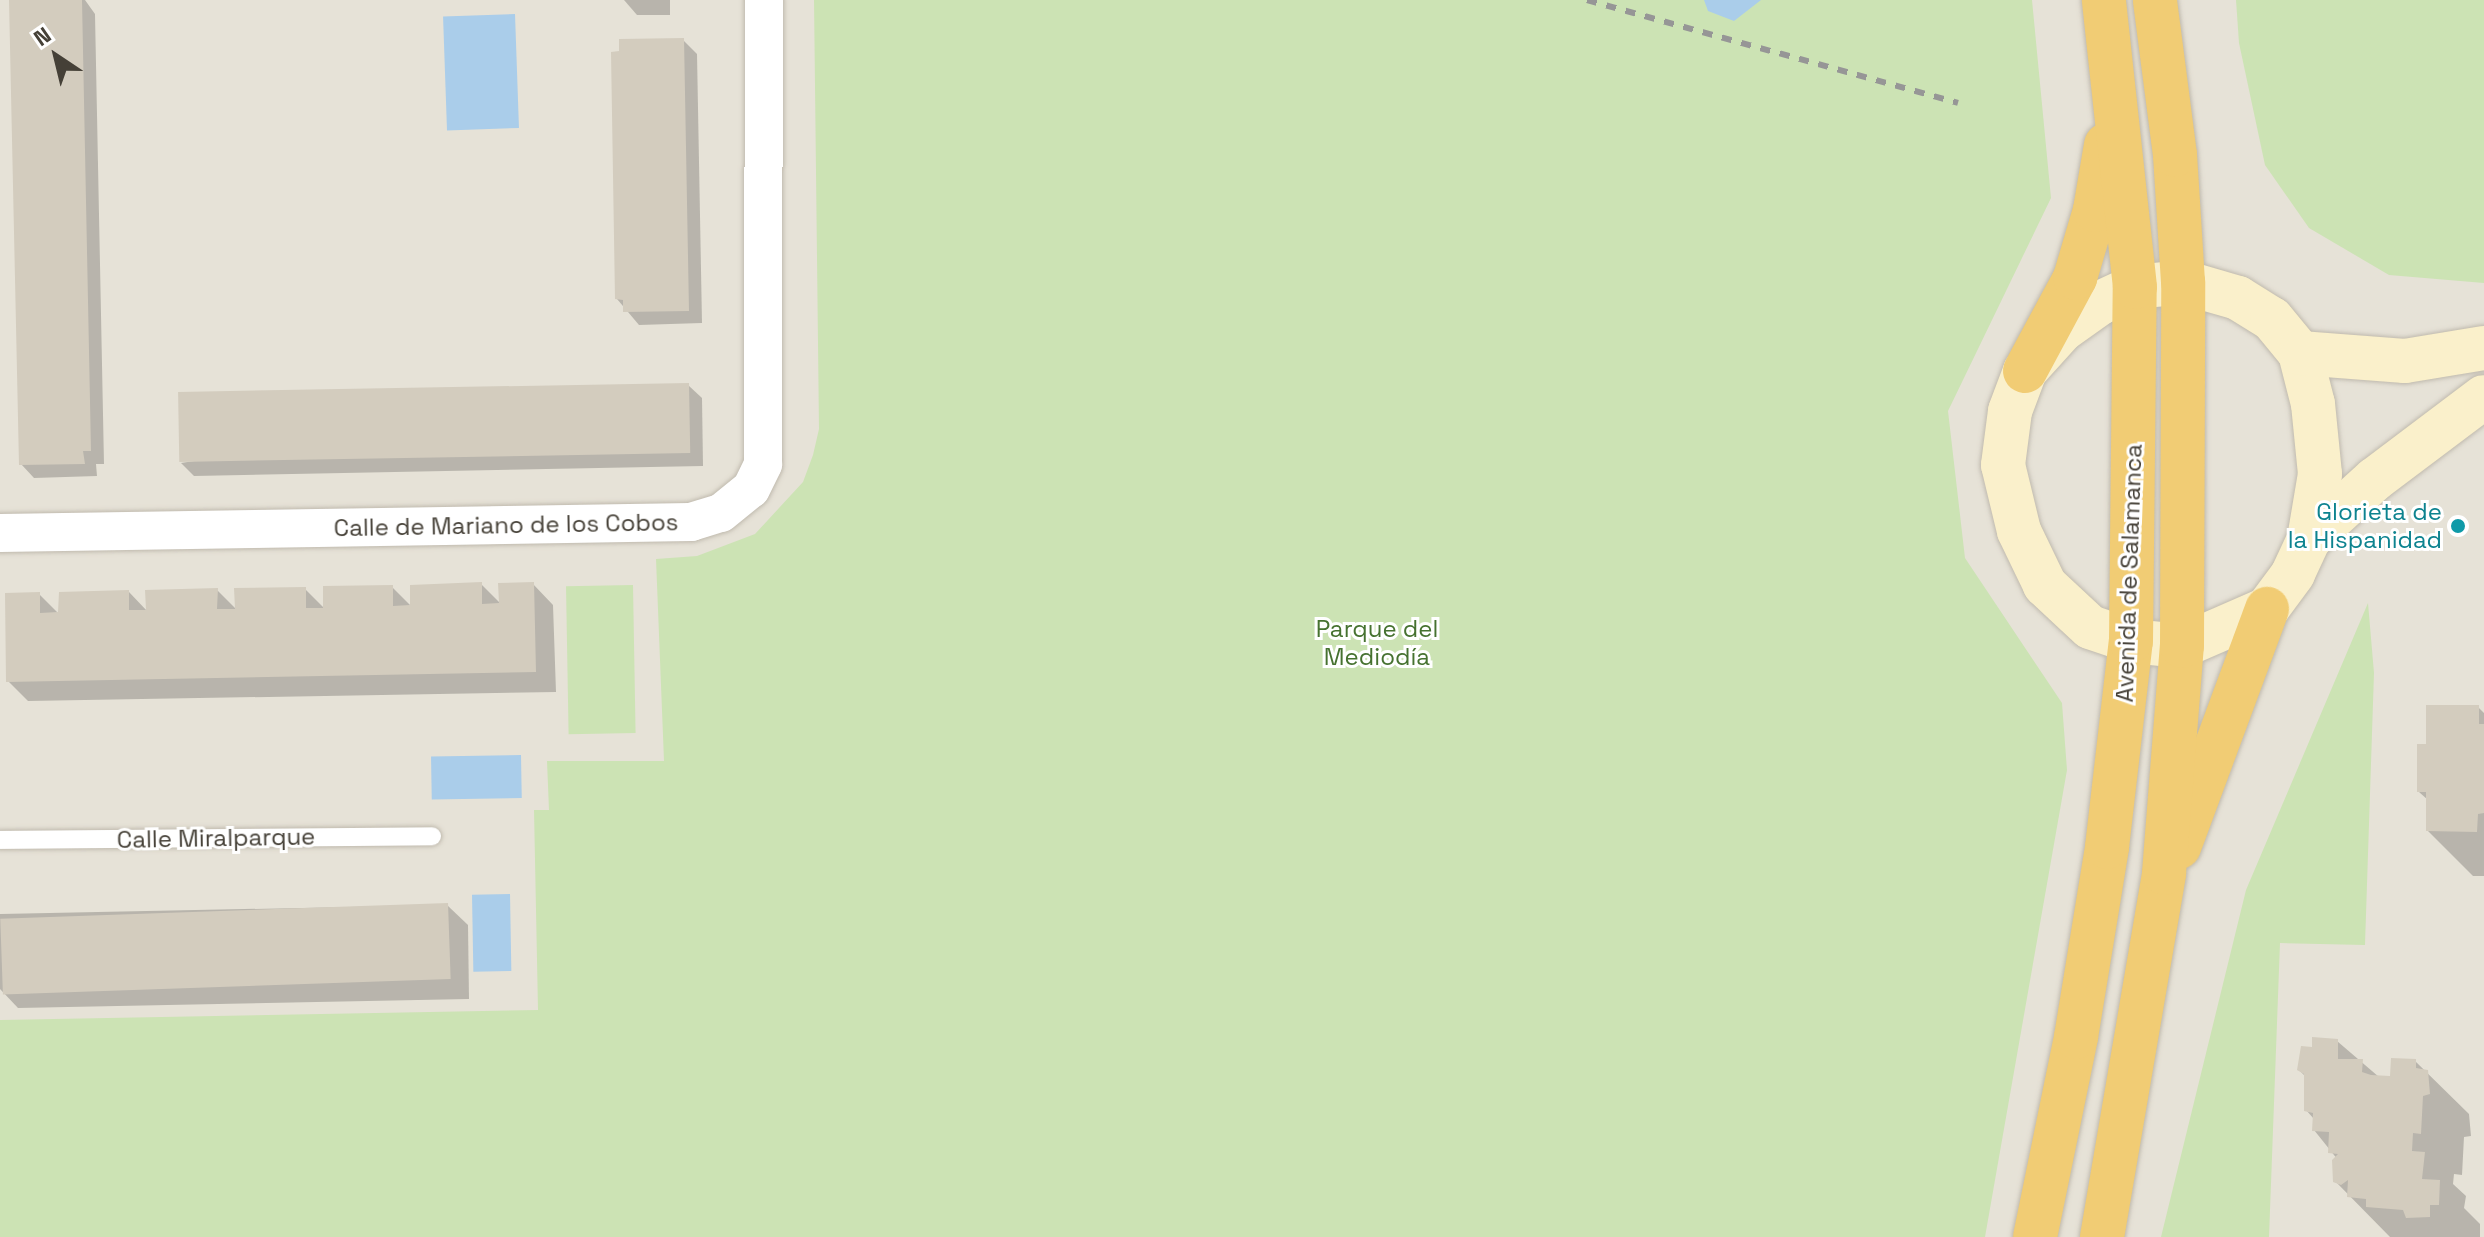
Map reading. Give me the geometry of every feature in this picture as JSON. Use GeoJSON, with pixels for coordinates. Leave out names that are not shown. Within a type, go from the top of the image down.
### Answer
{"type":"FeatureCollection","features":[{"type":"Feature","properties":{"kind":"highway","name":"Avenida de Salamanca"},"geometry":{"type":"LineString","coordinates":[[2035,1237],[2076,1037],[2107,847],[2131,641],[2135,287],[2104,0]]}},
{"type":"Feature","properties":{"kind":"highway"},"geometry":{"type":"LineString","coordinates":[[2102,1237],[2164,873],[2182,646],[2183,282],[2175,155],[2155,0]]}},
{"type":"Feature","properties":{"kind":"highway"},"geometry":{"type":"LineString","coordinates":[[2025,371],[2075,278],[2095,210],[2115,104]]}},
{"type":"Feature","properties":{"kind":"highway"},"geometry":{"type":"LineString","coordinates":[[2164,873],[2190,827],[2213,745],[2267,609]]}},
{"type":"Feature","properties":{"kind":"main road"},"geometry":{"type":"LineString","coordinates":[[2309,539],[2320,474],[2313,404],[2300,353],[2272,319],[2238,298],[2183,282],[2135,287],[2100,303],[2062,330],[2025,371],[2010,411],[2003,465],[2019,531],[2045,585],[2090,627],[2131,641],[2182,646],[2267,609],[2309,539],[2375,479],[2484,397]]}},
{"type":"Feature","properties":{"kind":"main road"},"geometry":{"type":"LineString","coordinates":[[2300,353],[2405,361],[2484,348]]}},
{"type":"Feature","properties":{"kind":"street","name":"Calle de Mariano de los Cobos"},"geometry":{"type":"LineString","coordinates":[[0,533],[691,522],[721,513],[751,489],[763,464],[764,0]]}},
{"type":"Feature","properties":{"kind":"lane","name":"Calle Miralparque"},"geometry":{"type":"LineString","coordinates":[[0,840],[432,836]]}},
{"type":"Feature","properties":{"kind":"shaded area"},"geometry":{"type":"Polygon","coordinates":[[[0,0],[2484,0],[2484,1237],[0,1237],[0,0]]]}},
{"type":"Feature","properties":{"kind":"green space","name":"Parque del Mediodía"},"geometry":{"type":"Polygon","coordinates":[[[814,0],[2032,0],[2051,198],[1948,411],[1965,558],[2062,703],[2067,770],[1985,1237],[0,1237],[0,1020],[538,1010],[534,810],[549,810],[547,761],[664,761],[656,559],[697,556],[755,534],[803,482],[813,455],[819,429],[814,0]]]}},
{"type":"Feature","properties":{"kind":"green space"},"geometry":{"type":"Polygon","coordinates":[[[2236,0],[2484,0],[2484,283],[2389,275],[2309,228],[2265,165],[2239,43],[2236,0]]]}},
{"type":"Feature","properties":{"kind":"green space"},"geometry":{"type":"Polygon","coordinates":[[[633,585],[636,733],[569,734],[566,586],[633,585]]]}},
{"type":"Feature","properties":{"kind":"green space"},"geometry":{"type":"Polygon","coordinates":[[[2368,603],[2374,673],[2365,945],[2280,943],[2269,1237],[2161,1237],[2246,890],[2368,603]]]}},
{"type":"Feature","properties":{"kind":"water"},"geometry":{"type":"Polygon","coordinates":[[[1704,0],[1761,0],[1734,21],[1708,11],[1704,0]]]}},
{"type":"Feature","properties":{"kind":"water"},"geometry":{"type":"Polygon","coordinates":[[[515,14],[519,128],[447,130],[443,17],[515,14]]]}},
{"type":"Feature","properties":{"kind":"water"},"geometry":{"type":"Polygon","coordinates":[[[521,755],[522,798],[432,800],[431,757],[521,755]]]}},
{"type":"Feature","properties":{"kind":"water"},"geometry":{"type":"Polygon","coordinates":[[[510,894],[511,971],[473,972],[472,895],[510,894]]]}},
{"type":"Feature","properties":{"kind":"building"},"geometry":{"type":"Polygon","coordinates":[[[9,0],[82,0],[91,451],[83,451],[85,464],[19,465],[9,0]]]}},
{"type":"Feature","properties":{"kind":"building"},"geometry":{"type":"Polygon","coordinates":[[[684,38],[689,311],[623,312],[623,300],[615,299],[611,52],[619,51],[619,39],[684,38]]]}},
{"type":"Feature","properties":{"kind":"building"},"geometry":{"type":"Polygon","coordinates":[[[689,383],[690,453],[179,462],[178,392],[689,383]]]}},
{"type":"Feature","properties":{"kind":"building"},"geometry":{"type":"Polygon","coordinates":[[[482,582],[482,604],[499,603],[498,583],[534,582],[536,672],[6,682],[5,593],[40,592],[40,613],[58,612],[59,592],[129,590],[129,610],[146,610],[145,590],[218,588],[217,609],[235,609],[234,588],[306,587],[306,608],[323,608],[323,586],[393,585],[393,606],[410,605],[410,585],[482,582]]]}},
{"type":"Feature","properties":{"kind":"building"},"geometry":{"type":"Polygon","coordinates":[[[2426,705],[2479,705],[2479,724],[2484,724],[2484,813],[2478,814],[2477,832],[2426,831],[2426,792],[2417,792],[2417,744],[2426,744],[2426,705]]]}},
{"type":"Feature","properties":{"kind":"building"},"geometry":{"type":"Polygon","coordinates":[[[448,903],[451,979],[3,995],[0,919],[448,903]]]}},
{"type":"Feature","properties":{"kind":"building"},"geometry":{"type":"Polygon","coordinates":[[[2312,1037],[2338,1039],[2338,1059],[2363,1059],[2362,1072],[2371,1075],[2390,1076],[2391,1058],[2416,1059],[2416,1068],[2428,1070],[2430,1094],[2423,1096],[2421,1134],[2413,1133],[2412,1151],[2425,1152],[2422,1179],[2440,1180],[2439,1205],[2430,1205],[2430,1217],[2406,1218],[2403,1210],[2366,1207],[2366,1199],[2347,1197],[2348,1180],[2341,1185],[2333,1182],[2332,1160],[2338,1154],[2328,1153],[2329,1132],[2312,1131],[2313,1113],[2304,1111],[2304,1074],[2297,1070],[2301,1046],[2312,1047],[2312,1037]]]}},
{"type":"Feature","properties":{"kind":"railway"},"geometry":{"type":"LineString","coordinates":[[1587,0],[1958,103]]}},
{"type":"Feature","properties":{"kind":"place","name":"Glorieta de la Hispanidad"},"geometry":{"type":"Point","coordinates":[2458,526]}}]}
